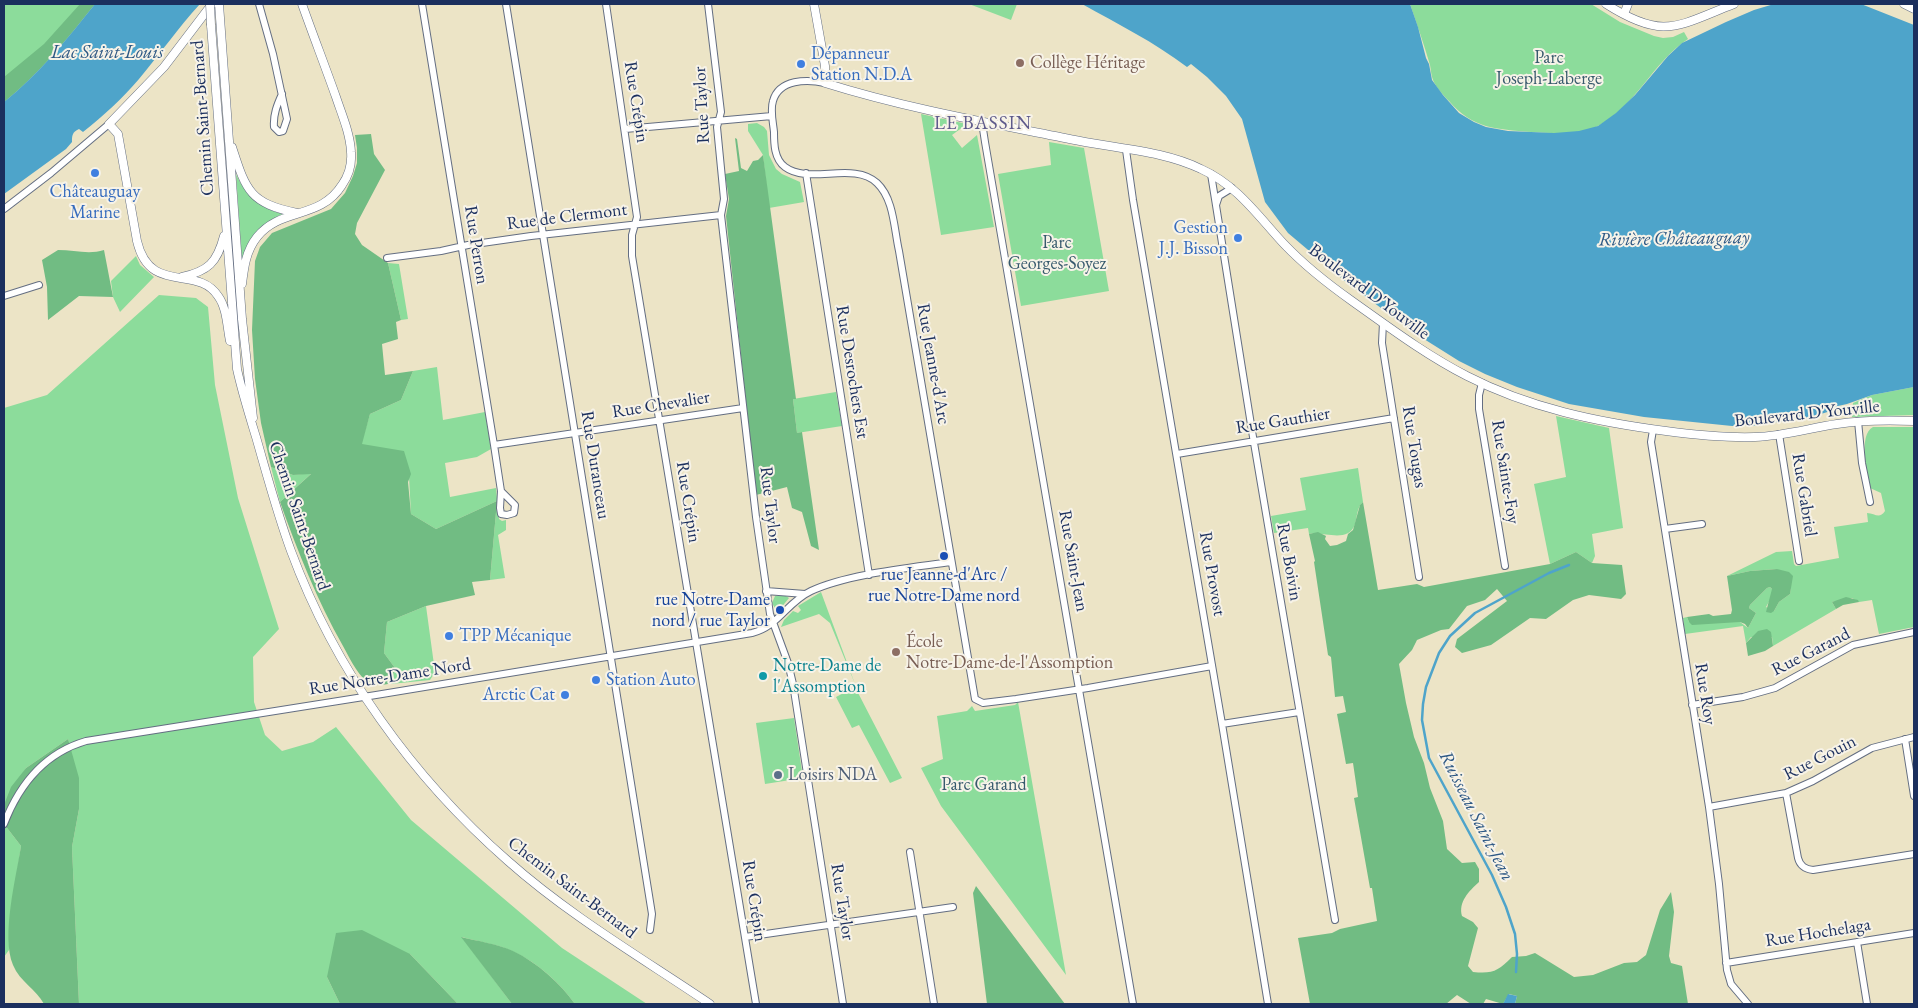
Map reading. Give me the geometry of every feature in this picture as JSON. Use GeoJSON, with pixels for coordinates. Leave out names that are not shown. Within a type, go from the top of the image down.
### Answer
{"type":"FeatureCollection","features":[{"type":"Feature","properties":{"kind":"street","name":"Chemin Saint-Bernard"},"geometry":{"type":"LineString","coordinates":[[211,4],[236,362],[246,406],[291,552],[304,584],[330,637],[366,697],[402,748],[459,814],[502,856],[559,902],[710,1004]]}},
{"type":"Feature","properties":{"kind":"street"},"geometry":{"type":"LineString","coordinates":[[4,209],[110,124],[164,67],[211,4]]}},
{"type":"Feature","properties":{"kind":"street","name":"Chemin Saint-Bernard"},"geometry":{"type":"LineString","coordinates":[[219,4],[245,358],[256,436]]}},
{"type":"Feature","properties":{"kind":"street"},"geometry":{"type":"LineString","coordinates":[[259,4],[269,35],[282,94],[287,123],[283,131],[279,132],[274,127],[274,122],[282,94]]}},
{"type":"Feature","properties":{"kind":"street"},"geometry":{"type":"LineString","coordinates":[[240,298],[246,259],[254,240],[265,228],[274,222],[318,207],[330,199],[338,191],[349,170],[351,154],[346,126],[302,4]]}},
{"type":"Feature","properties":{"kind":"street","name":"Rue Perron"},"geometry":{"type":"LineString","coordinates":[[422,4],[500,491]]}},
{"type":"Feature","properties":{"kind":"street","name":"Rue Duranceau"},"geometry":{"type":"LineString","coordinates":[[506,4],[652,914],[650,930]]}},
{"type":"Feature","properties":{"kind":"street","name":"Rue Crépin"},"geometry":{"type":"LineString","coordinates":[[606,4],[638,218],[632,235],[632,256],[756,1004]]}},
{"type":"Feature","properties":{"kind":"street","name":"Rue Taylor"},"geometry":{"type":"LineString","coordinates":[[708,4],[721,112],[717,127],[724,199],[722,215],[743,408],[766,591],[770,614],[788,663],[793,684],[843,1004]]}},
{"type":"Feature","properties":{"kind":"street"},"geometry":{"type":"LineString","coordinates":[[625,129],[772,116],[773,100],[782,88],[801,81],[825,83],[825,66],[814,4]]}},
{"type":"Feature","properties":{"kind":"street"},"geometry":{"type":"LineString","coordinates":[[1606,4],[1650,26],[1667,27],[1694,20],[1734,4]]}},
{"type":"Feature","properties":{"kind":"street"},"geometry":{"type":"LineString","coordinates":[[1624,14],[1628,4]]}},
{"type":"Feature","properties":{"kind":"street"},"geometry":{"type":"LineString","coordinates":[[1904,4],[1914,9]]}},
{"type":"Feature","properties":{"kind":"street","name":"Boulevard D'Youville"},"geometry":{"type":"LineString","coordinates":[[825,83],[871,96],[985,122],[1172,158],[1211,174],[1232,188],[1247,202],[1299,259],[1331,286],[1383,323],[1434,358],[1482,383],[1511,396],[1554,410],[1653,430],[1731,437],[1779,434],[1858,421],[1914,420]]}},
{"type":"Feature","properties":{"kind":"street","name":"Rue Jeanne-d'Arc"},"geometry":{"type":"LineString","coordinates":[[772,116],[775,147],[779,161],[790,170],[806,173],[843,173],[868,176],[877,183],[886,196],[898,251],[973,692],[977,701],[988,702],[1080,689]]}},
{"type":"Feature","properties":{"kind":"street","name":"Rue Saint-Jean"},"geometry":{"type":"LineString","coordinates":[[985,122],[983,128],[985,142],[1134,1004]]}},
{"type":"Feature","properties":{"kind":"street"},"geometry":{"type":"LineString","coordinates":[[110,124],[118,134],[140,250],[148,264],[156,271],[204,284],[217,294],[224,308],[236,362]]}},
{"type":"Feature","properties":{"kind":"street"},"geometry":{"type":"LineString","coordinates":[[228,135],[242,180],[252,193],[274,208],[298,213]]}},
{"type":"Feature","properties":{"kind":"street","name":"Rue Provost"},"geometry":{"type":"LineString","coordinates":[[1126,150],[1268,1004]]}},
{"type":"Feature","properties":{"kind":"street","name":"Rue Desrochers Est"},"geometry":{"type":"LineString","coordinates":[[806,173],[869,576]]}},
{"type":"Feature","properties":{"kind":"street","name":"Rue Boivin"},"geometry":{"type":"LineString","coordinates":[[1211,174],[1335,920]]}},
{"type":"Feature","properties":{"kind":"street"},"geometry":{"type":"LineString","coordinates":[[1216,209],[1219,196],[1232,188]]}},
{"type":"Feature","properties":{"kind":"street","name":"Rue de Clermont"},"geometry":{"type":"LineString","coordinates":[[387,258],[544,235],[722,215]]}},
{"type":"Feature","properties":{"kind":"street"},"geometry":{"type":"LineString","coordinates":[[177,278],[196,274],[212,264],[221,248],[226,227]]}},
{"type":"Feature","properties":{"kind":"street"},"geometry":{"type":"LineString","coordinates":[[4,296],[39,284]]}},
{"type":"Feature","properties":{"kind":"street","name":"Rue Tougas"},"geometry":{"type":"LineString","coordinates":[[1383,323],[1382,343],[1419,577]]}},
{"type":"Feature","properties":{"kind":"street","name":"Rue Sainte-Foy"},"geometry":{"type":"LineString","coordinates":[[1482,383],[1479,395],[1479,409],[1505,566]]}},
{"type":"Feature","properties":{"kind":"street","name":"Rue Chevalier"},"geometry":{"type":"LineString","coordinates":[[494,445],[743,408]]}},
{"type":"Feature","properties":{"kind":"street","name":"Rue Gauthier"},"geometry":{"type":"LineString","coordinates":[[1176,454],[1394,418]]}},
{"type":"Feature","properties":{"kind":"street"},"geometry":{"type":"LineString","coordinates":[[1858,421],[1870,502]]}},
{"type":"Feature","properties":{"kind":"street","name":"Rue Roy"},"geometry":{"type":"LineString","coordinates":[[1653,430],[1651,442],[1709,807],[1719,884],[1726,963],[1731,984],[1748,1004]]}},
{"type":"Feature","properties":{"kind":"street","name":"Rue Gabriel"},"geometry":{"type":"LineString","coordinates":[[1779,434],[1799,561]]}},
{"type":"Feature","properties":{"kind":"street"},"geometry":{"type":"LineString","coordinates":[[1665,529],[1702,524]]}},
{"type":"Feature","properties":{"kind":"street","name":"Rue Notre-Dame Nord"},"geometry":{"type":"LineString","coordinates":[[4,824],[17,796],[33,774],[54,755],[77,744],[109,736],[366,697],[758,632],[773,623],[794,602],[806,594],[829,584],[951,562]]}},
{"type":"Feature","properties":{"kind":"street","name":"Rue Notre-Dame Nord"},"geometry":{"type":"LineString","coordinates":[[766,591],[806,594]]}},
{"type":"Feature","properties":{"kind":"street","name":"Rue Garand"},"geometry":{"type":"LineString","coordinates":[[1692,705],[1770,690],[1794,679],[1852,646],[1914,632]]}},
{"type":"Feature","properties":{"kind":"street"},"geometry":{"type":"LineString","coordinates":[[1080,689],[1212,666]]}},
{"type":"Feature","properties":{"kind":"street"},"geometry":{"type":"LineString","coordinates":[[1222,724],[1299,712]]}},
{"type":"Feature","properties":{"kind":"street","name":"Rue Gouin"},"geometry":{"type":"LineString","coordinates":[[1709,807],[1786,793],[1813,781],[1872,748],[1914,738]]}},
{"type":"Feature","properties":{"kind":"street"},"geometry":{"type":"LineString","coordinates":[[1905,739],[1914,796]]}},
{"type":"Feature","properties":{"kind":"street"},"geometry":{"type":"LineString","coordinates":[[1786,793],[1798,858],[1801,866],[1805,868],[1813,870],[1914,854]]}},
{"type":"Feature","properties":{"kind":"street"},"geometry":{"type":"LineString","coordinates":[[910,852],[934,1004]]}},
{"type":"Feature","properties":{"kind":"street"},"geometry":{"type":"LineString","coordinates":[[744,937],[953,907]]}},
{"type":"Feature","properties":{"kind":"street","name":"Rue Hochelaga"},"geometry":{"type":"LineString","coordinates":[[1726,963],[1914,933]]}},
{"type":"Feature","properties":{"kind":"street"},"geometry":{"type":"LineString","coordinates":[[1857,942],[1867,1004]]}},
{"type":"Feature","properties":{"kind":"green space"},"geometry":{"type":"Polygon","coordinates":[[[4,4],[95,4],[41,68],[4,102],[4,4]]]}},
{"type":"Feature","properties":{"kind":"green space"},"geometry":{"type":"Polygon","coordinates":[[[80,4],[95,4],[41,68],[4,102],[4,77],[44,44],[80,4]]]}},
{"type":"Feature","properties":{"kind":"green space"},"geometry":{"type":"Polygon","coordinates":[[[969,4],[1017,4],[1011,20],[969,4]]]}},
{"type":"Feature","properties":{"kind":"green space","name":"Parc Joseph-Laberge"},"geometry":{"type":"Polygon","coordinates":[[[1410,4],[1591,4],[1620,22],[1654,36],[1663,38],[1673,37],[1684,32],[1688,39],[1665,59],[1623,107],[1598,126],[1582,131],[1565,133],[1507,130],[1486,126],[1467,117],[1440,91],[1432,78],[1430,65],[1410,4]]]}},
{"type":"Feature","properties":{"kind":"green space","name":"Parc Georges-Soyez"},"geometry":{"type":"Polygon","coordinates":[[[921,114],[967,124],[952,135],[962,148],[977,135],[994,227],[941,235],[921,114]]]}},
{"type":"Feature","properties":{"kind":"green space"},"geometry":{"type":"Polygon","coordinates":[[[757,123],[767,131],[769,155],[776,169],[782,174],[800,182],[804,202],[769,208],[763,155],[748,131],[748,124],[757,123]]]}},
{"type":"Feature","properties":{"kind":"green space"},"geometry":{"type":"Polygon","coordinates":[[[371,134],[374,154],[385,170],[357,223],[355,234],[362,245],[388,263],[401,320],[396,322],[398,339],[382,344],[385,375],[413,371],[401,400],[370,414],[362,444],[404,451],[411,474],[408,482],[411,514],[436,529],[497,501],[490,580],[472,582],[475,595],[426,606],[387,622],[384,653],[395,668],[391,684],[378,685],[366,681],[350,660],[308,576],[280,502],[311,474],[293,475],[271,467],[261,423],[255,379],[252,330],[255,261],[260,247],[272,233],[331,209],[345,193],[353,176],[357,163],[355,135],[371,134]]]}},
{"type":"Feature","properties":{"kind":"green space"},"geometry":{"type":"Polygon","coordinates":[[[735,138],[737,139],[741,168],[747,171],[753,161],[758,160],[763,155],[796,399],[793,399],[797,433],[802,432],[819,550],[811,546],[802,512],[792,508],[787,487],[756,495],[726,216],[729,199],[725,174],[739,171],[735,138]]]}},
{"type":"Feature","properties":{"kind":"green space","name":"Parc Georges-Soyez"},"geometry":{"type":"Polygon","coordinates":[[[1049,142],[1084,148],[1109,291],[1021,306],[998,174],[1051,165],[1049,142]]]}},
{"type":"Feature","properties":{"kind":"green space"},"geometry":{"type":"Polygon","coordinates":[[[236,174],[249,195],[261,205],[283,214],[268,222],[256,232],[248,245],[242,261],[236,174]]]}},
{"type":"Feature","properties":{"kind":"green space"},"geometry":{"type":"Polygon","coordinates":[[[58,250],[87,252],[104,250],[113,297],[79,296],[48,320],[47,287],[42,260],[58,250]]]}},
{"type":"Feature","properties":{"kind":"green space"},"geometry":{"type":"Polygon","coordinates":[[[136,256],[140,265],[154,277],[120,312],[113,297],[111,281],[136,256]]]}},
{"type":"Feature","properties":{"kind":"green space"},"geometry":{"type":"Polygon","coordinates":[[[388,263],[399,264],[408,319],[401,320],[388,263]]]}},
{"type":"Feature","properties":{"kind":"green space"},"geometry":{"type":"Polygon","coordinates":[[[159,295],[196,298],[208,307],[215,385],[238,498],[279,629],[253,657],[254,702],[265,735],[282,751],[313,742],[336,727],[411,820],[562,948],[647,1004],[575,1004],[548,974],[532,962],[508,949],[462,937],[512,1004],[458,1004],[410,954],[327,977],[340,1004],[79,1004],[72,847],[79,809],[68,739],[26,768],[4,805],[4,408],[47,395],[159,295]]]}},
{"type":"Feature","properties":{"kind":"green space"},"geometry":{"type":"Polygon","coordinates":[[[437,367],[443,420],[485,412],[491,449],[477,457],[445,463],[450,497],[496,488],[499,519],[502,521],[506,520],[506,530],[498,535],[505,578],[490,580],[497,501],[436,529],[411,514],[409,477],[361,444],[370,414],[401,400],[413,371],[437,367]]]}},
{"type":"Feature","properties":{"kind":"green space"},"geometry":{"type":"Polygon","coordinates":[[[1914,387],[1914,415],[1852,417],[1853,403],[1872,395],[1914,387]]]}},
{"type":"Feature","properties":{"kind":"green space"},"geometry":{"type":"Polygon","coordinates":[[[836,392],[842,426],[797,433],[793,399],[836,392]]]}},
{"type":"Feature","properties":{"kind":"green space"},"geometry":{"type":"Polygon","coordinates":[[[1556,416],[1609,428],[1623,528],[1592,534],[1595,556],[1592,563],[1576,552],[1550,564],[1534,484],[1566,477],[1556,416]]]}},
{"type":"Feature","properties":{"kind":"green space"},"geometry":{"type":"Polygon","coordinates":[[[1873,427],[1914,427],[1914,627],[1879,634],[1872,600],[1859,602],[1852,598],[1832,602],[1836,609],[1773,646],[1772,637],[1751,637],[1746,643],[1743,626],[1685,634],[1683,618],[1687,617],[1689,622],[1740,622],[1748,628],[1756,613],[1749,608],[1750,605],[1767,588],[1770,587],[1773,590],[1766,607],[1774,611],[1779,602],[1790,594],[1791,585],[1777,569],[1750,571],[1727,576],[1776,552],[1792,551],[1796,566],[1839,558],[1834,527],[1868,522],[1867,513],[1879,516],[1883,514],[1885,511],[1881,493],[1870,488],[1866,464],[1866,438],[1868,431],[1873,427]]]}},
{"type":"Feature","properties":{"kind":"green space"},"geometry":{"type":"Polygon","coordinates":[[[271,467],[293,475],[312,473],[280,502],[271,467]]]}},
{"type":"Feature","properties":{"kind":"green space"},"geometry":{"type":"Polygon","coordinates":[[[1358,468],[1363,502],[1358,509],[1352,530],[1347,534],[1309,534],[1308,528],[1274,533],[1271,516],[1306,510],[1300,478],[1358,468]]]}},
{"type":"Feature","properties":{"kind":"green space"},"geometry":{"type":"Polygon","coordinates":[[[1363,502],[1378,590],[1417,584],[1424,587],[1550,564],[1576,552],[1592,563],[1622,565],[1626,594],[1621,599],[1589,595],[1573,600],[1546,619],[1530,618],[1491,645],[1462,653],[1455,647],[1457,639],[1507,601],[1497,589],[1485,600],[1467,606],[1449,629],[1441,630],[1417,640],[1412,650],[1399,664],[1414,737],[1424,763],[1430,788],[1443,821],[1447,849],[1462,863],[1475,862],[1479,869],[1479,882],[1465,897],[1461,911],[1462,916],[1473,922],[1478,928],[1468,966],[1473,972],[1495,971],[1512,957],[1535,953],[1574,977],[1593,975],[1624,963],[1637,962],[1646,955],[1660,910],[1671,892],[1674,912],[1669,956],[1671,963],[1682,966],[1688,1004],[1515,1004],[1517,996],[1509,994],[1503,1004],[1486,999],[1483,1004],[1471,1004],[1457,995],[1446,1004],[1310,1004],[1298,938],[1332,933],[1340,929],[1377,921],[1354,798],[1358,797],[1353,763],[1346,764],[1337,714],[1346,712],[1343,696],[1335,697],[1331,657],[1328,655],[1315,561],[1309,534],[1318,532],[1326,536],[1325,539],[1330,546],[1346,541],[1348,534],[1353,530],[1360,505],[1363,502]]]}},
{"type":"Feature","properties":{"kind":"green space"},"geometry":{"type":"Polygon","coordinates":[[[1777,569],[1789,572],[1793,576],[1790,594],[1779,602],[1774,611],[1771,613],[1766,612],[1772,589],[1770,587],[1767,588],[1750,605],[1749,608],[1756,613],[1748,628],[1740,622],[1692,625],[1689,622],[1687,617],[1731,614],[1727,576],[1750,571],[1777,569]]]}},
{"type":"Feature","properties":{"kind":"green space"},"geometry":{"type":"Polygon","coordinates":[[[821,592],[855,684],[830,623],[819,614],[781,627],[784,620],[793,611],[798,613],[801,610],[798,606],[821,592]]]}},
{"type":"Feature","properties":{"kind":"green space"},"geometry":{"type":"Polygon","coordinates":[[[775,596],[786,596],[789,598],[780,609],[776,610],[772,603],[775,596]]]}},
{"type":"Feature","properties":{"kind":"green space"},"geometry":{"type":"Polygon","coordinates":[[[1846,597],[1858,600],[1859,602],[1843,605],[1836,609],[1832,602],[1846,597]]]}},
{"type":"Feature","properties":{"kind":"green space"},"geometry":{"type":"Polygon","coordinates":[[[426,606],[435,672],[430,680],[391,684],[395,668],[384,653],[387,622],[426,606]]]}},
{"type":"Feature","properties":{"kind":"green space"},"geometry":{"type":"Polygon","coordinates":[[[1767,629],[1771,632],[1773,646],[1765,651],[1748,656],[1746,643],[1758,631],[1767,629]]]}},
{"type":"Feature","properties":{"kind":"green space"},"geometry":{"type":"Polygon","coordinates":[[[855,687],[902,778],[890,783],[859,725],[852,728],[836,697],[855,687]]]}},
{"type":"Feature","properties":{"kind":"green space","name":"Parc Garand"},"geometry":{"type":"Polygon","coordinates":[[[1018,702],[1066,975],[941,806],[921,768],[943,759],[937,716],[967,711],[972,706],[975,711],[1015,705],[1018,702]]]}},
{"type":"Feature","properties":{"kind":"green space"},"geometry":{"type":"Polygon","coordinates":[[[794,718],[803,778],[765,784],[756,723],[794,718]]]}},
{"type":"Feature","properties":{"kind":"green space"},"geometry":{"type":"Polygon","coordinates":[[[68,739],[79,778],[79,809],[72,847],[79,1004],[44,1004],[16,971],[10,953],[8,939],[9,923],[21,846],[4,824],[4,805],[11,787],[26,768],[68,739]]]}},
{"type":"Feature","properties":{"kind":"green space"},"geometry":{"type":"Polygon","coordinates":[[[4,824],[21,846],[9,928],[9,950],[4,957],[4,824]]]}},
{"type":"Feature","properties":{"kind":"green space"},"geometry":{"type":"Polygon","coordinates":[[[976,886],[1065,1004],[987,1004],[973,893],[976,886]]]}},
{"type":"Feature","properties":{"kind":"green space"},"geometry":{"type":"Polygon","coordinates":[[[362,930],[410,954],[458,1004],[340,1004],[327,977],[336,933],[362,930]]]}},
{"type":"Feature","properties":{"kind":"green space"},"geometry":{"type":"Polygon","coordinates":[[[461,937],[501,946],[531,961],[548,974],[575,1004],[512,1004],[461,937]]]}},
{"type":"Feature","properties":{"kind":"water","name":"Lac Saint-Louis"},"geometry":{"type":"Polygon","coordinates":[[[95,4],[200,4],[120,100],[83,132],[79,129],[75,131],[72,136],[72,142],[66,149],[4,194],[4,102],[41,68],[95,4]]]}},
{"type":"Feature","properties":{"kind":"water","name":"Rivière Châteauguay"},"geometry":{"type":"Polygon","coordinates":[[[1082,4],[1410,4],[1429,64],[1432,80],[1459,113],[1486,127],[1508,131],[1554,133],[1579,131],[1598,126],[1616,113],[1635,95],[1668,56],[1682,43],[1754,10],[1774,4],[1861,4],[1914,25],[1914,387],[1872,395],[1811,417],[1751,426],[1732,426],[1644,417],[1569,404],[1485,374],[1459,361],[1416,334],[1346,282],[1288,233],[1265,202],[1242,119],[1226,96],[1207,77],[1191,64],[1187,67],[1149,41],[1082,4]]]}},
{"type":"Feature","properties":{"kind":"water"},"geometry":{"type":"Polygon","coordinates":[[[1508,994],[1517,996],[1515,1004],[1503,1004],[1508,994]]]}},
{"type":"Feature","properties":{"kind":"waterway","name":"Ruisseau Saint-Jean"},"geometry":{"type":"LineString","coordinates":[[1516,972],[1515,934],[1506,907],[1492,875],[1429,758],[1422,720],[1423,704],[1426,687],[1439,653],[1450,636],[1475,613],[1549,573],[1569,565]]}},
{"type":"Feature","properties":{"kind":"place","name":"Collège Héritage"},"geometry":{"type":"Point","coordinates":[1020,63]}},
{"type":"Feature","properties":{"kind":"place","name":"Dépanneur Station N.D.A"},"geometry":{"type":"Point","coordinates":[801,64]}},
{"type":"Feature","properties":{"kind":"place","name":"Châteauguay Marine"},"geometry":{"type":"Point","coordinates":[95,173]}},
{"type":"Feature","properties":{"kind":"place","name":"Gestion J.J. Bisson"},"geometry":{"type":"Point","coordinates":[1238,238]}},
{"type":"Feature","properties":{"kind":"place","name":"rue Jeanne-d'Arc / rue Notre-Dame nord"},"geometry":{"type":"Point","coordinates":[944,556]}},
{"type":"Feature","properties":{"kind":"place","name":"rue Notre-Dame nord / rue Taylor"},"geometry":{"type":"Point","coordinates":[780,610]}},
{"type":"Feature","properties":{"kind":"place","name":"TPP Mécanique"},"geometry":{"type":"Point","coordinates":[449,636]}},
{"type":"Feature","properties":{"kind":"place","name":"École Notre-Dame-de-l'Assomption"},"geometry":{"type":"Point","coordinates":[896,652]}},
{"type":"Feature","properties":{"kind":"place","name":"Notre-Dame de l'Assomption"},"geometry":{"type":"Point","coordinates":[763,676]}},
{"type":"Feature","properties":{"kind":"place","name":"Station Auto"},"geometry":{"type":"Point","coordinates":[596,680]}},
{"type":"Feature","properties":{"kind":"place","name":"Arctic Cat"},"geometry":{"type":"Point","coordinates":[565,695]}},
{"type":"Feature","properties":{"kind":"place","name":"Loisirs NDA"},"geometry":{"type":"Point","coordinates":[778,775]}},
{"type":"Feature","properties":{"kind":"district","name":"LE BASSIN"},"geometry":{"type":"Point","coordinates":[983,124]}}]}
